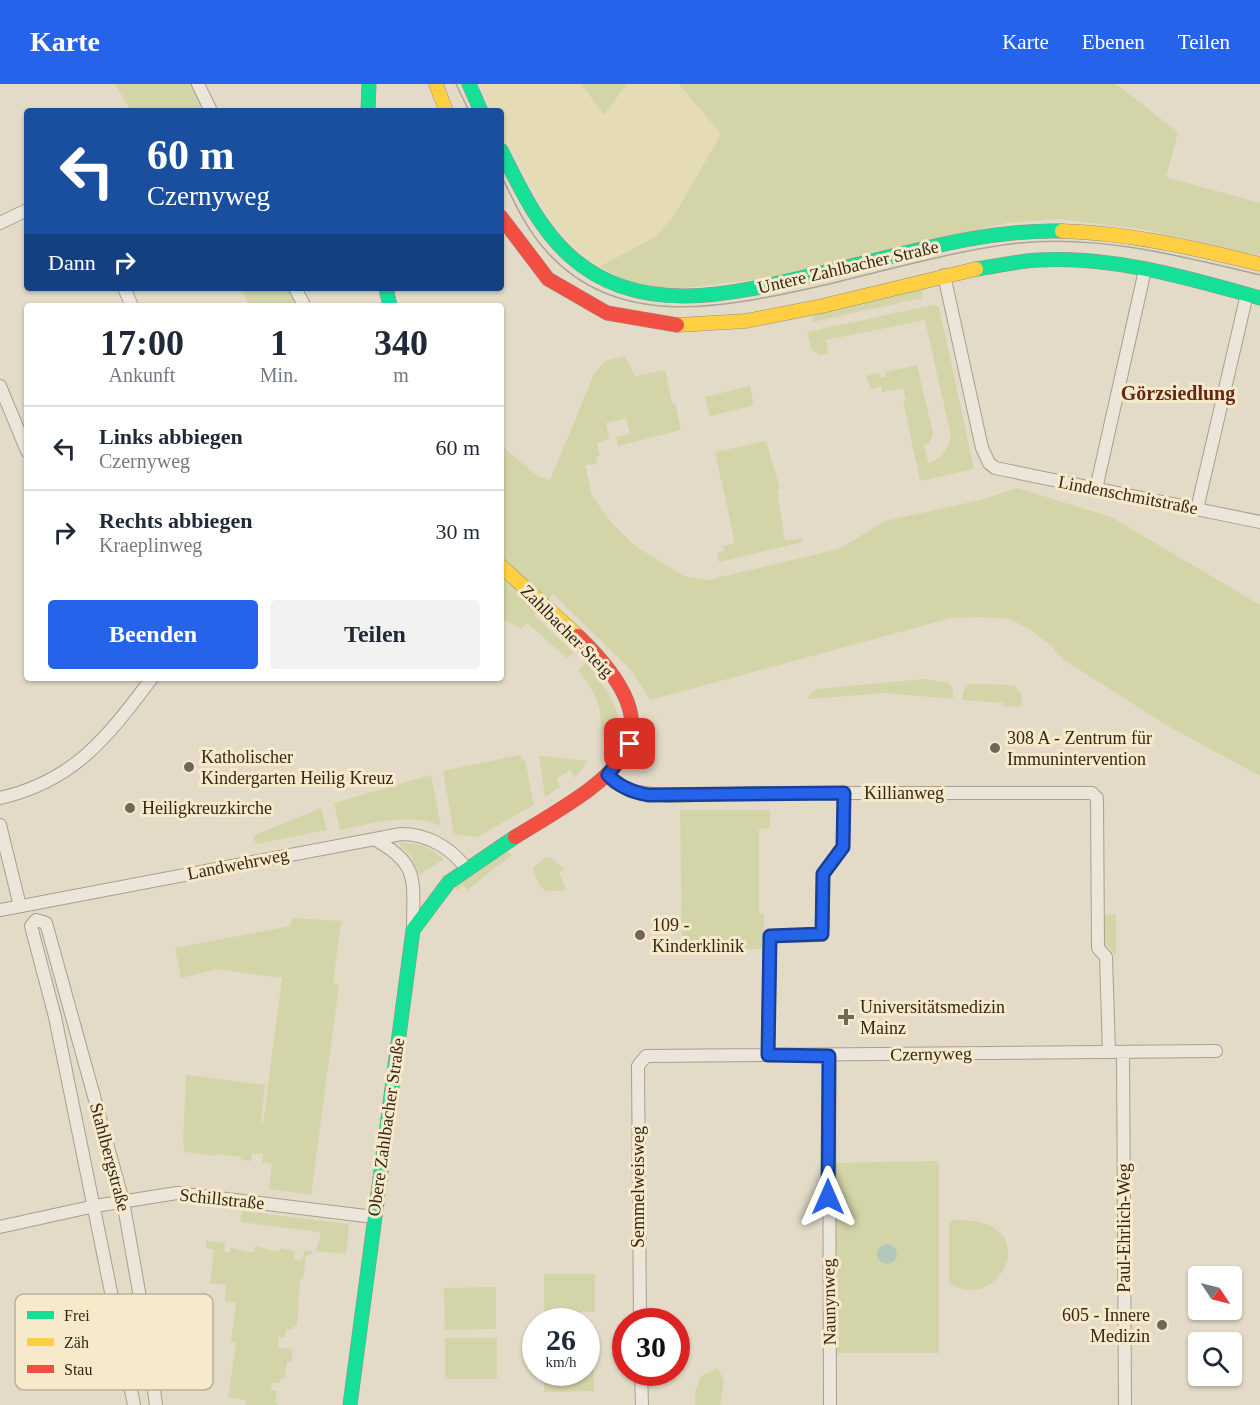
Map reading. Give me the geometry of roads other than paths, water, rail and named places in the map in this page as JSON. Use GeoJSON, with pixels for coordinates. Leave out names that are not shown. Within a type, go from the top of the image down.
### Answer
{"type":"FeatureCollection","features":[{"type":"Feature","properties":{"kind":"street"},"geometry":{"type":"LineString","coordinates":[[198,84],[209,108]]}},
{"type":"Feature","properties":{"kind":"street"},"geometry":{"type":"LineString","coordinates":[[368,108],[369,84]]}},
{"type":"Feature","properties":{"kind":"street"},"geometry":{"type":"LineString","coordinates":[[436,84],[445,108]]}},
{"type":"Feature","properties":{"kind":"street"},"geometry":{"type":"LineString","coordinates":[[469,84],[480,108]]}},
{"type":"Feature","properties":{"kind":"street","name":"Untere Zahlbacher Straße"},"geometry":{"type":"LineString","coordinates":[[504,156],[538,220],[563,250],[607,281],[662,297],[710,297],[763,288],[973,238],[1032,230],[1106,232],[1173,243],[1260,264]]}},
{"type":"Feature","properties":{"kind":"street"},"geometry":{"type":"LineString","coordinates":[[0,223],[24,211]]}},
{"type":"Feature","properties":{"kind":"street","name":"Untere Zahlbacher Straße"},"geometry":{"type":"LineString","coordinates":[[504,222],[524,254],[556,285],[595,308],[649,324],[681,326],[742,322],[982,267],[1039,260],[1096,262],[1145,270],[1253,296]]}},
{"type":"Feature","properties":{"kind":"street"},"geometry":{"type":"LineString","coordinates":[[1096,489],[1145,270]]}},
{"type":"Feature","properties":{"kind":"street","name":"Lindenschmitstraße"},"geometry":{"type":"LineString","coordinates":[[944,275],[982,448],[989,463],[995,468],[1260,522]]}},
{"type":"Feature","properties":{"kind":"street"},"geometry":{"type":"LineString","coordinates":[[297,291],[303,303]]}},
{"type":"Feature","properties":{"kind":"street"},"geometry":{"type":"LineString","coordinates":[[1197,509],[1253,296]]}},
{"type":"Feature","properties":{"kind":"street"},"geometry":{"type":"LineString","coordinates":[[0,386],[24,444]]}},
{"type":"Feature","properties":{"kind":"street","name":"Zahlbacher Steig"},"geometry":{"type":"LineString","coordinates":[[466,868],[608,775],[630,744],[633,727],[628,698],[609,670],[504,569]]}},
{"type":"Feature","properties":{"kind":"street"},"geometry":{"type":"LineString","coordinates":[[0,798],[33,788],[75,766],[113,730],[150,681]]}},
{"type":"Feature","properties":{"kind":"street","name":"Killianweg"},"geometry":{"type":"LineString","coordinates":[[608,775],[614,782],[630,791],[648,795],[1092,793],[1097,798],[1098,948],[1106,957],[1109,1052]]}},
{"type":"Feature","properties":{"kind":"street"},"geometry":{"type":"LineString","coordinates":[[768,1055],[770,936],[822,934],[823,874],[843,847],[844,793]]}},
{"type":"Feature","properties":{"kind":"street","name":"Stahlbergstraße"},"geometry":{"type":"LineString","coordinates":[[0,825],[26,904],[36,920],[46,923],[123,1201],[139,1294]]}},
{"type":"Feature","properties":{"kind":"street","name":"Landwehrweg"},"geometry":{"type":"LineString","coordinates":[[0,910],[401,834],[424,837],[441,845],[466,868]]}},
{"type":"Feature","properties":{"kind":"street"},"geometry":{"type":"LineString","coordinates":[[374,839],[400,855],[409,869],[413,882],[413,930]]}},
{"type":"Feature","properties":{"kind":"street","name":"Obere Zahlbacher Straße"},"geometry":{"type":"LineString","coordinates":[[350,1405],[413,930],[444,886],[466,868]]}},
{"type":"Feature","properties":{"kind":"street","name":"Stahlbergstraße"},"geometry":{"type":"LineString","coordinates":[[36,920],[31,926],[55,1017],[112,1294]]}},
{"type":"Feature","properties":{"kind":"street","name":"Czernyweg"},"geometry":{"type":"LineString","coordinates":[[646,1056],[1215,1051]]}},
{"type":"Feature","properties":{"kind":"street","name":"Paul-Ehrlich-Weg"},"geometry":{"type":"LineString","coordinates":[[1123,1052],[1125,1405]]}},
{"type":"Feature","properties":{"kind":"street","name":"Semmelweisweg"},"geometry":{"type":"LineString","coordinates":[[640,1308],[638,1066],[646,1056]]}},
{"type":"Feature","properties":{"kind":"street","name":"Naunynweg"},"geometry":{"type":"LineString","coordinates":[[829,1056],[831,1405]]}},
{"type":"Feature","properties":{"kind":"street","name":"Schillstraße"},"geometry":{"type":"LineString","coordinates":[[0,1227],[95,1206],[177,1193],[374,1217]]}},
{"type":"Feature","properties":{"kind":"street"},"geometry":{"type":"LineString","coordinates":[[641,1386],[642,1405]]}},
{"type":"Feature","properties":{"kind":"street","name":"Stahlbergstraße"},"geometry":{"type":"LineString","coordinates":[[131,1390],[134,1405]]}},
{"type":"Feature","properties":{"kind":"street","name":"Stahlbergstraße"},"geometry":{"type":"LineString","coordinates":[[154,1390],[156,1405]]}},
{"type":"Feature","properties":{"kind":"tram line"},"geometry":{"type":"LineString","coordinates":[[456,84],[468,108]]}},
{"type":"Feature","properties":{"kind":"tram line"},"geometry":{"type":"LineString","coordinates":[[504,181],[527,226],[548,253],[576,278],[607,294],[640,303],[674,307],[710,306],[746,301],[968,251],[1050,241],[1141,249],[1260,275]]}},
{"type":"Feature","properties":{"kind":"place","name":"308 A - Zentrum für Immunintervention"},"geometry":{"type":"Point","coordinates":[995,748]}},
{"type":"Feature","properties":{"kind":"place","name":"Katholischer Kindergarten Heilig Kreuz"},"geometry":{"type":"Point","coordinates":[189,767]}},
{"type":"Feature","properties":{"kind":"place","name":"Heiligkreuzkirche"},"geometry":{"type":"Point","coordinates":[130,808]}},
{"type":"Feature","properties":{"kind":"place","name":"109 - Kinderklinik"},"geometry":{"type":"Point","coordinates":[640,935]}},
{"type":"Feature","properties":{"kind":"place","name":"Universitätsmedizin Mainz"},"geometry":{"type":"Point","coordinates":[846,1017]}},
{"type":"Feature","properties":{"kind":"place","name":"605 - Innere Medizin"},"geometry":{"type":"Point","coordinates":[1162,1325]}},
{"type":"Feature","properties":{"kind":"district","name":"Görzsiedlung"},"geometry":{"type":"Point","coordinates":[1178,393]}}]}
